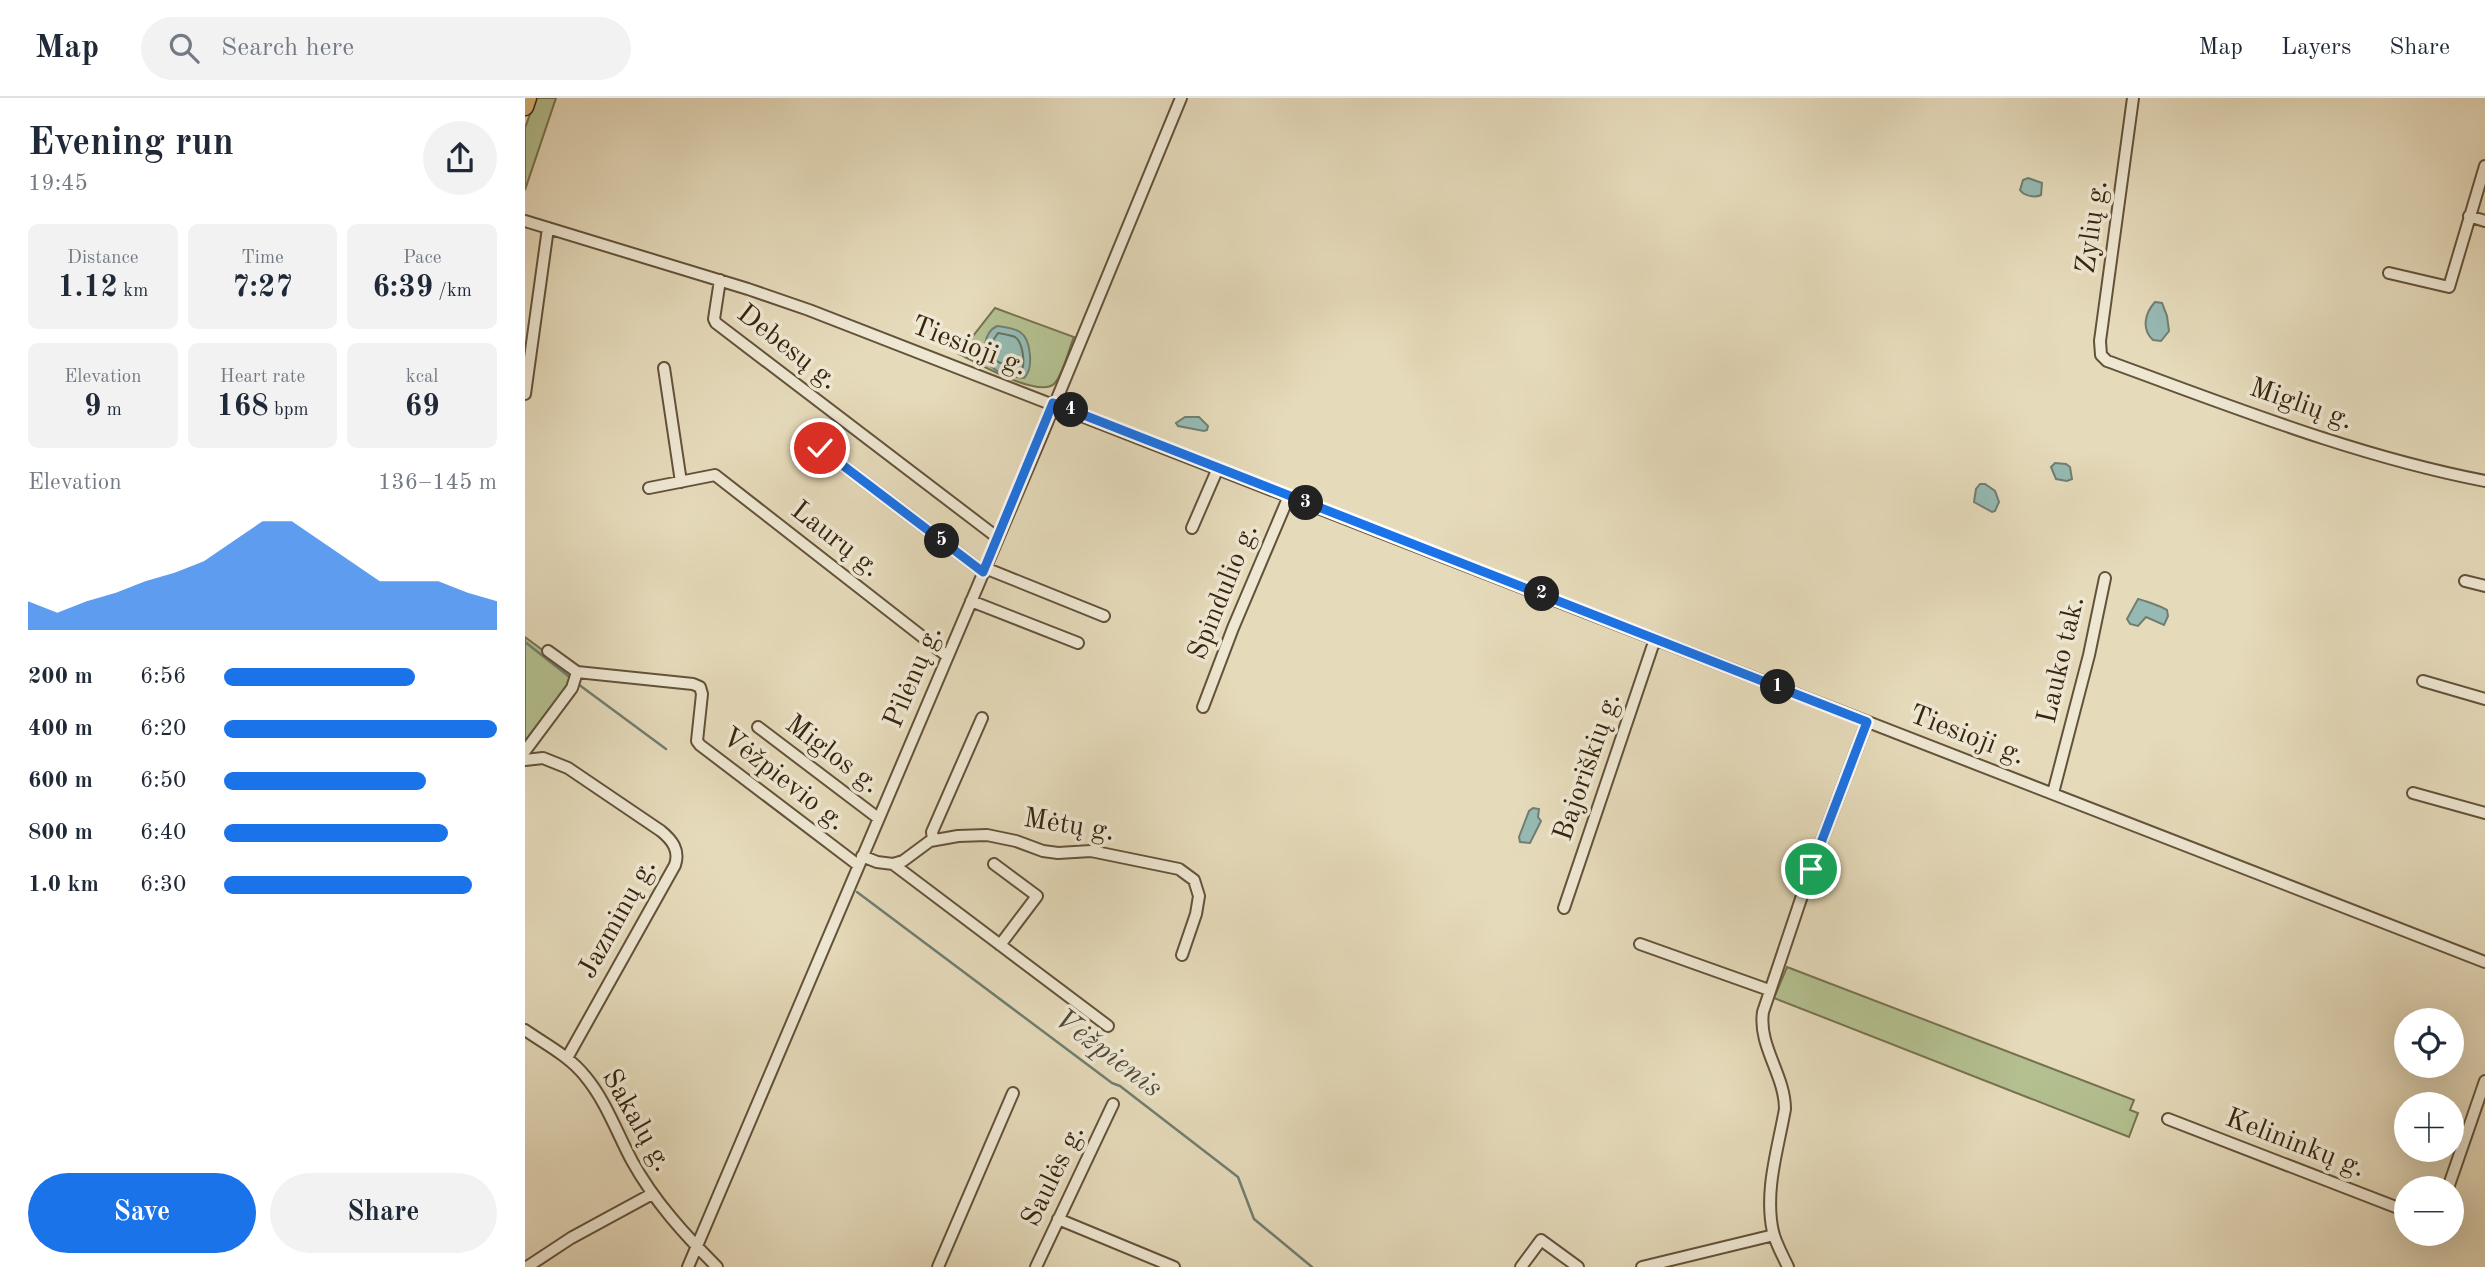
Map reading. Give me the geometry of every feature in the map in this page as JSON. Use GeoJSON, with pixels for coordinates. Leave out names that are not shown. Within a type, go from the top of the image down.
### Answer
{"type":"FeatureCollection","features":[{"type":"Feature","properties":{"kind":"highway"},"geometry":{"type":"LineString","coordinates":[[525,107],[528,98]]}},
{"type":"Feature","properties":{"kind":"street","name":"Pilėnų g."},"geometry":{"type":"LineString","coordinates":[[688,1267],[1181,98]]}},
{"type":"Feature","properties":{"kind":"street","name":"Zylių g."},"geometry":{"type":"LineString","coordinates":[[2107,361],[2101,355],[2100,341],[2133,98]]}},
{"type":"Feature","properties":{"kind":"street"},"geometry":{"type":"LineString","coordinates":[[2389,273],[2449,287],[2485,166]]}},
{"type":"Feature","properties":{"kind":"street"},"geometry":{"type":"LineString","coordinates":[[2469,216],[2485,220]]}},
{"type":"Feature","properties":{"kind":"street","name":"Tiesioji g."},"geometry":{"type":"LineString","coordinates":[[525,221],[810,310],[2485,962]]}},
{"type":"Feature","properties":{"kind":"street"},"geometry":{"type":"LineString","coordinates":[[525,394],[548,228]]}},
{"type":"Feature","properties":{"kind":"street","name":"Debesų g."},"geometry":{"type":"LineString","coordinates":[[720,280],[714,319],[716,323],[997,538]]}},
{"type":"Feature","properties":{"kind":"street","name":"Miglių g."},"geometry":{"type":"LineString","coordinates":[[2107,361],[2305,432],[2416,467],[2485,481]]}},
{"type":"Feature","properties":{"kind":"street"},"geometry":{"type":"LineString","coordinates":[[664,368],[681,482]]}},
{"type":"Feature","properties":{"kind":"street"},"geometry":{"type":"LineString","coordinates":[[820,448],[984,570],[1104,616]]}},
{"type":"Feature","properties":{"kind":"street"},"geometry":{"type":"LineString","coordinates":[[1192,528],[1218,468]]}},
{"type":"Feature","properties":{"kind":"street","name":"Laurų g."},"geometry":{"type":"LineString","coordinates":[[649,488],[715,475],[947,656]]}},
{"type":"Feature","properties":{"kind":"street","name":"Spindulio g."},"geometry":{"type":"LineString","coordinates":[[1203,707],[1289,496]]}},
{"type":"Feature","properties":{"kind":"street","name":"Lauko tak."},"geometry":{"type":"LineString","coordinates":[[2053,793],[2091,645],[2105,578]]}},
{"type":"Feature","properties":{"kind":"street"},"geometry":{"type":"LineString","coordinates":[[2465,581],[2485,586]]}},
{"type":"Feature","properties":{"kind":"street"},"geometry":{"type":"LineString","coordinates":[[971,601],[1078,643]]}},
{"type":"Feature","properties":{"kind":"street","name":"Bajoriškių g."},"geometry":{"type":"LineString","coordinates":[[1564,908],[1655,639]]}},
{"type":"Feature","properties":{"kind":"street"},"geometry":{"type":"LineString","coordinates":[[525,751],[572,688],[577,672],[548,650]]}},
{"type":"Feature","properties":{"kind":"street","name":"Vėžpievio g."},"geometry":{"type":"LineString","coordinates":[[577,672],[693,684],[700,687],[702,694],[697,741],[699,745],[860,860]]}},
{"type":"Feature","properties":{"kind":"street"},"geometry":{"type":"LineString","coordinates":[[2423,681],[2485,699]]}},
{"type":"Feature","properties":{"kind":"street"},"geometry":{"type":"LineString","coordinates":[[933,840],[932,832],[982,718]]}},
{"type":"Feature","properties":{"kind":"street"},"geometry":{"type":"LineString","coordinates":[[1788,1267],[1774,1235],[1770,1195],[1785,1097],[1762,1033],[1763,1012],[1811,869],[1867,722]]}},
{"type":"Feature","properties":{"kind":"street","name":"Miglos g."},"geometry":{"type":"LineString","coordinates":[[758,727],[878,818]]}},
{"type":"Feature","properties":{"kind":"street","name":"Jazminų g."},"geometry":{"type":"LineString","coordinates":[[525,760],[543,758],[568,768],[661,831],[670,839],[677,853],[675,865],[566,1058]]}},
{"type":"Feature","properties":{"kind":"street"},"geometry":{"type":"LineString","coordinates":[[2413,793],[2485,813]]}},
{"type":"Feature","properties":{"kind":"street","name":"Mėtų g."},"geometry":{"type":"LineString","coordinates":[[893,864],[903,861],[933,840],[958,835],[987,835],[1044,851],[1091,851],[1178,869],[1189,874],[1194,880],[1199,896],[1196,914],[1182,955]]}},
{"type":"Feature","properties":{"kind":"street"},"geometry":{"type":"LineString","coordinates":[[860,860],[893,864],[1108,1026]]}},
{"type":"Feature","properties":{"kind":"street"},"geometry":{"type":"LineString","coordinates":[[994,864],[1037,896],[1000,945]]}},
{"type":"Feature","properties":{"kind":"street"},"geometry":{"type":"LineString","coordinates":[[1640,944],[1769,990]]}},
{"type":"Feature","properties":{"kind":"street","name":"Sakalų g."},"geometry":{"type":"LineString","coordinates":[[525,1030],[566,1058],[590,1082],[652,1194],[697,1247]]}},
{"type":"Feature","properties":{"kind":"street"},"geometry":{"type":"LineString","coordinates":[[2452,1176],[2485,1082]]}},
{"type":"Feature","properties":{"kind":"street"},"geometry":{"type":"LineString","coordinates":[[938,1267],[1013,1093]]}},
{"type":"Feature","properties":{"kind":"street","name":"Saulės g."},"geometry":{"type":"LineString","coordinates":[[1036,1267],[1113,1104]]}},
{"type":"Feature","properties":{"kind":"street","name":"Kelininkų g."},"geometry":{"type":"LineString","coordinates":[[2168,1119],[2394,1206]]}},
{"type":"Feature","properties":{"kind":"street"},"geometry":{"type":"LineString","coordinates":[[527,1267],[571,1238],[652,1194]]}},
{"type":"Feature","properties":{"kind":"street"},"geometry":{"type":"LineString","coordinates":[[1058,1219],[1174,1267]]}},
{"type":"Feature","properties":{"kind":"street"},"geometry":{"type":"LineString","coordinates":[[1642,1267],[1774,1235]]}},
{"type":"Feature","properties":{"kind":"street"},"geometry":{"type":"LineString","coordinates":[[1521,1267],[1541,1240],[1578,1267]]}},
{"type":"Feature","properties":{"kind":"street"},"geometry":{"type":"LineString","coordinates":[[697,1247],[717,1267]]}},
{"type":"Feature","properties":{"kind":"green space"},"geometry":{"type":"Polygon","coordinates":[[[536,98],[556,98],[525,190],[525,128],[536,98]]]}},
{"type":"Feature","properties":{"kind":"green space"},"geometry":{"type":"Polygon","coordinates":[[[995,308],[1074,337],[1055,383],[1047,387],[1036,387],[993,371],[959,354],[995,308]]]}},
{"type":"Feature","properties":{"kind":"green space"},"geometry":{"type":"Polygon","coordinates":[[[525,637],[575,674],[525,741],[525,637]]]}},
{"type":"Feature","properties":{"kind":"green space"},"geometry":{"type":"Polygon","coordinates":[[[1787,967],[2134,1100],[2130,1110],[2138,1113],[2129,1137],[1774,998],[1787,967]]]}},
{"type":"Feature","properties":{"kind":"water"},"geometry":{"type":"Polygon","coordinates":[[[2028,178],[2042,183],[2041,195],[2030,196],[2020,190],[2023,180],[2028,178]]]}},
{"type":"Feature","properties":{"kind":"water"},"geometry":{"type":"Polygon","coordinates":[[[2155,302],[2162,303],[2167,316],[2169,331],[2161,341],[2153,340],[2149,336],[2146,326],[2147,316],[2155,302]]]}},
{"type":"Feature","properties":{"kind":"water"},"geometry":{"type":"Polygon","coordinates":[[[997,326],[1018,331],[1027,341],[1030,361],[1024,378],[994,369],[985,356],[986,338],[997,326]]]}},
{"type":"Feature","properties":{"kind":"water"},"geometry":{"type":"Polygon","coordinates":[[[1185,417],[1199,417],[1208,426],[1207,430],[1178,426],[1176,423],[1185,417]]]}},
{"type":"Feature","properties":{"kind":"water"},"geometry":{"type":"Polygon","coordinates":[[[2055,463],[2070,467],[2072,479],[2056,479],[2051,467],[2055,463]]]}},
{"type":"Feature","properties":{"kind":"water"},"geometry":{"type":"Polygon","coordinates":[[[1980,484],[1985,484],[1995,491],[1999,502],[1995,511],[1992,512],[1974,502],[1976,489],[1980,484]]]}},
{"type":"Feature","properties":{"kind":"water"},"geometry":{"type":"Polygon","coordinates":[[[2138,599],[2167,610],[2168,616],[2164,625],[2146,617],[2138,626],[2130,624],[2127,619],[2138,599]]]}},
{"type":"Feature","properties":{"kind":"water"},"geometry":{"type":"Polygon","coordinates":[[[1533,808],[1539,809],[1538,817],[1541,821],[1530,843],[1520,842],[1519,837],[1529,811],[1533,808]]]}},
{"type":"Feature","properties":{"kind":"waterway","name":"Vėžpienis"},"geometry":{"type":"LineString","coordinates":[[525,642],[572,679]]}},
{"type":"Feature","properties":{"kind":"waterway","name":"Vėžpienis"},"geometry":{"type":"LineString","coordinates":[[578,684],[666,749]]}},
{"type":"Feature","properties":{"kind":"waterway","name":"Vėžpienis"},"geometry":{"type":"LineString","coordinates":[[857,892],[1112,1083],[1120,1086],[1238,1177],[1254,1219],[1312,1267]]}},
{"type":"Feature","properties":{"kind":"route"},"geometry":{"type":"LineString","coordinates":[[820,448],[983,572],[1053,403],[1867,722],[1811,869]]}}]}
